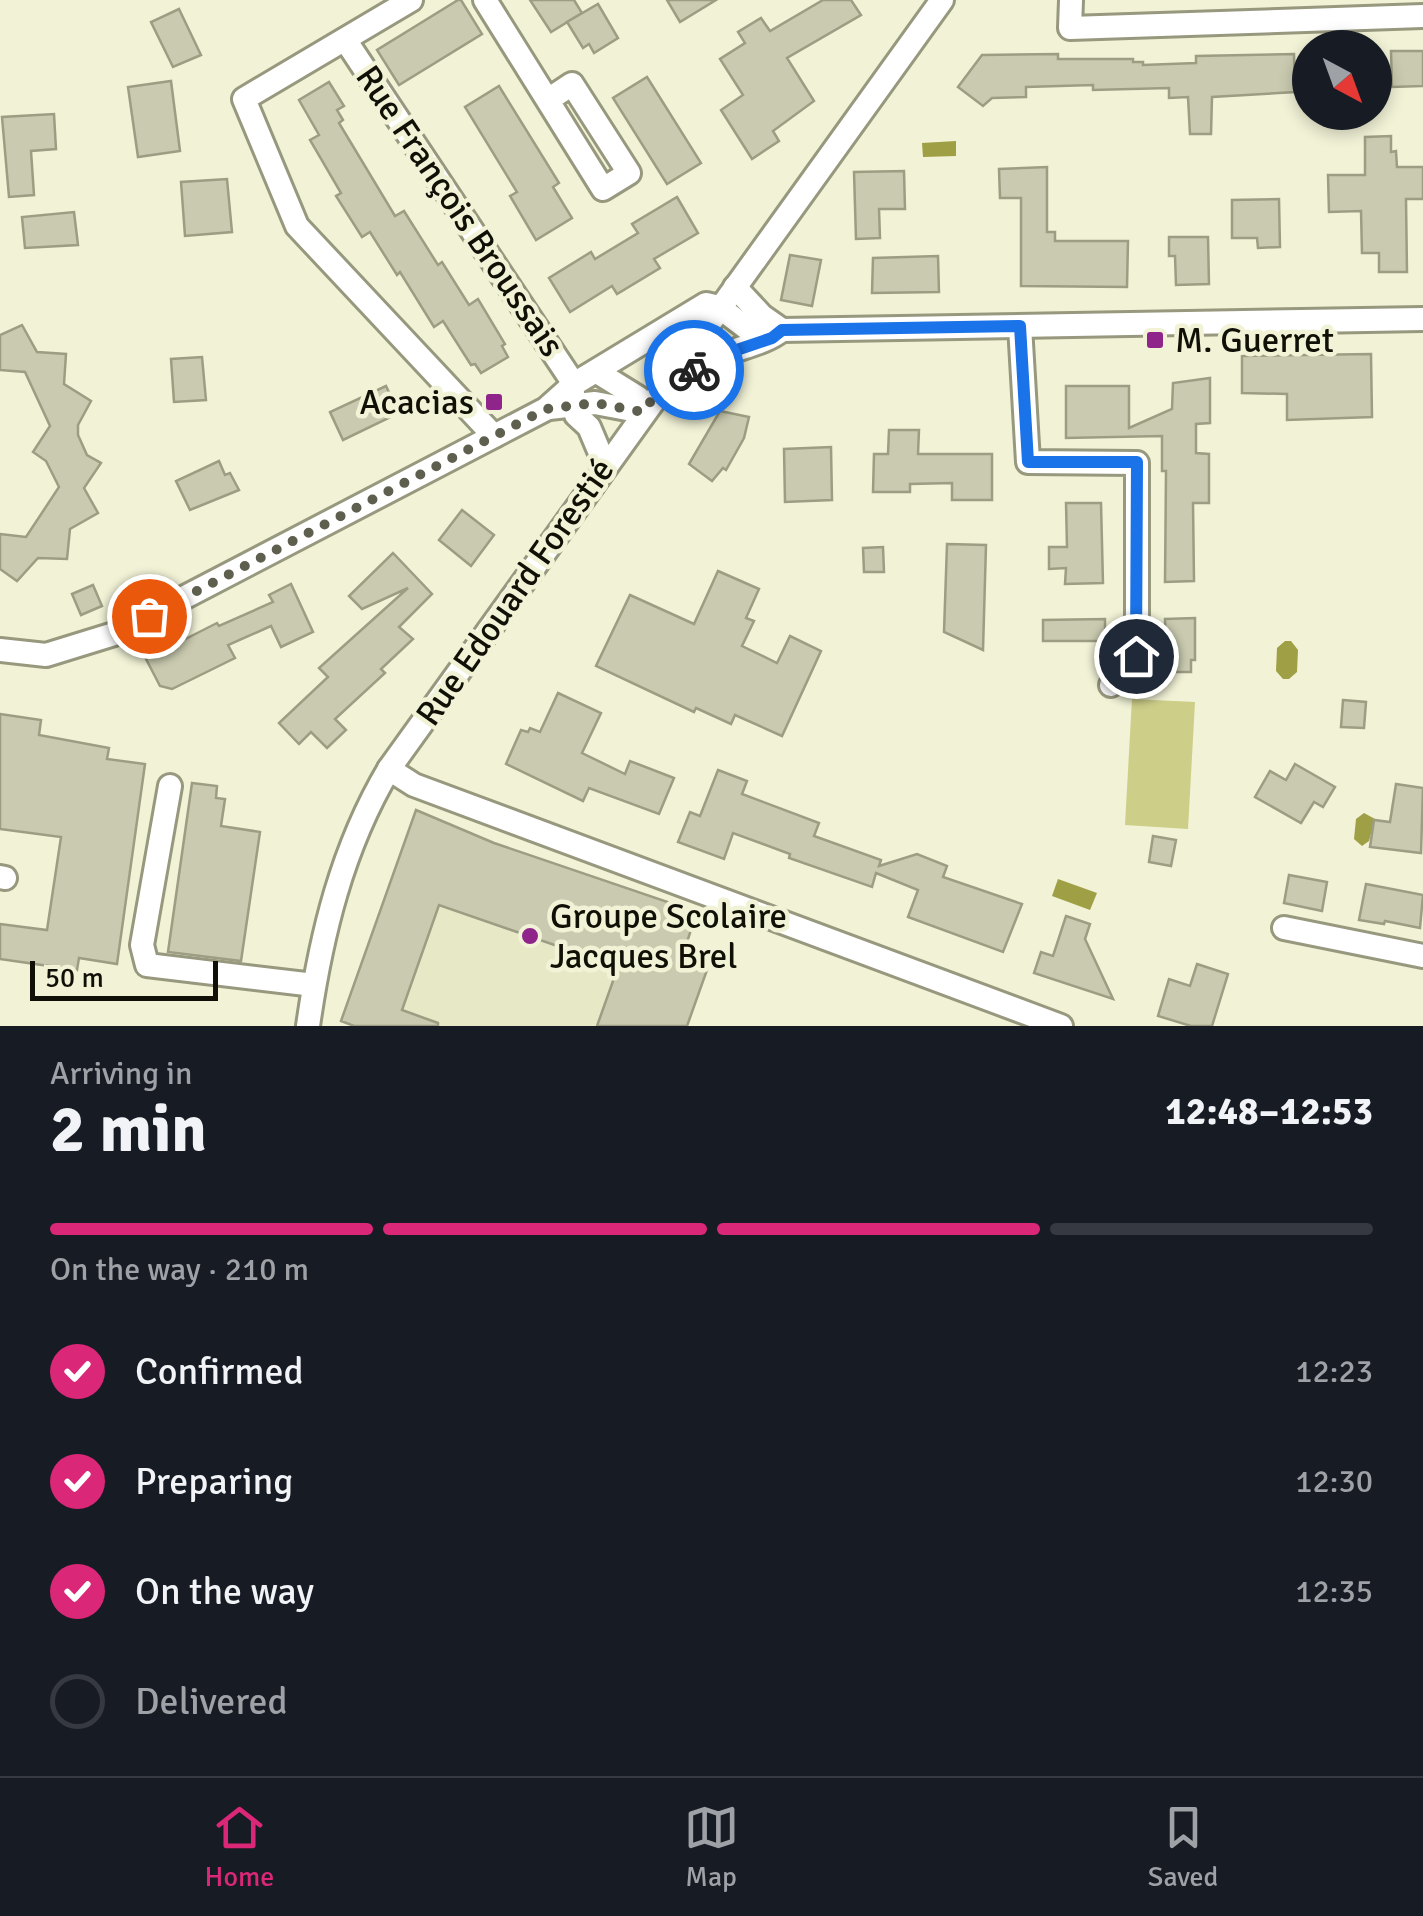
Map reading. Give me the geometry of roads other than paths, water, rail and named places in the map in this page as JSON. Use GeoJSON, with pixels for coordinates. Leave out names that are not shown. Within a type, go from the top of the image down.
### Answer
{"type":"FeatureCollection","features":[{"type":"Feature","properties":{"kind":"street"},"geometry":{"type":"LineString","coordinates":[[346,41],[411,0]]}},
{"type":"Feature","properties":{"kind":"street"},"geometry":{"type":"LineString","coordinates":[[485,0],[548,100]]}},
{"type":"Feature","properties":{"kind":"street","name":"Rue Edouard Forestié"},"geometry":{"type":"LineString","coordinates":[[308,1026],[342,868],[367,806],[390,768],[942,0]]}},
{"type":"Feature","properties":{"kind":"street"},"geometry":{"type":"LineString","coordinates":[[1070,0],[1070,28],[1386,9],[1423,16]]}},
{"type":"Feature","properties":{"kind":"street","name":"Rue François Broussais"},"geometry":{"type":"LineString","coordinates":[[494,436],[297,226],[244,98],[346,41],[573,394],[576,415],[596,440],[600,453],[609,459]]}},
{"type":"Feature","properties":{"kind":"street"},"geometry":{"type":"LineString","coordinates":[[735,287],[762,316],[771,335]]}},
{"type":"Feature","properties":{"kind":"street"},"geometry":{"type":"LineString","coordinates":[[0,650],[46,655],[114,634],[573,394],[597,372],[706,304],[720,307],[771,335]]}},
{"type":"Feature","properties":{"kind":"street"},"geometry":{"type":"LineString","coordinates":[[666,380],[682,377],[719,356],[771,335],[1423,319]]}},
{"type":"Feature","properties":{"kind":"street"},"geometry":{"type":"LineString","coordinates":[[1020,326],[1028,462],[1137,462],[1136,656],[1111,685]]}},
{"type":"Feature","properties":{"kind":"street"},"geometry":{"type":"LineString","coordinates":[[573,394],[595,403],[643,412],[639,398],[597,372]]}},
{"type":"Feature","properties":{"kind":"street"},"geometry":{"type":"LineString","coordinates":[[390,768],[414,784],[593,854],[1061,1026]]}},
{"type":"Feature","properties":{"kind":"street"},"geometry":{"type":"LineString","coordinates":[[170,786],[142,945],[147,965],[314,986]]}},
{"type":"Feature","properties":{"kind":"street"},"geometry":{"type":"LineString","coordinates":[[1284,928],[1423,956]]}},
{"type":"Feature","properties":{"kind":"place","name":"M. Guerret"},"geometry":{"type":"Point","coordinates":[1155,340]}},
{"type":"Feature","properties":{"kind":"place","name":"Acacias"},"geometry":{"type":"Point","coordinates":[494,402]}},
{"type":"Feature","properties":{"kind":"place","name":"Groupe Scolaire Jacques Brel"},"geometry":{"type":"Point","coordinates":[530,936]}}]}
